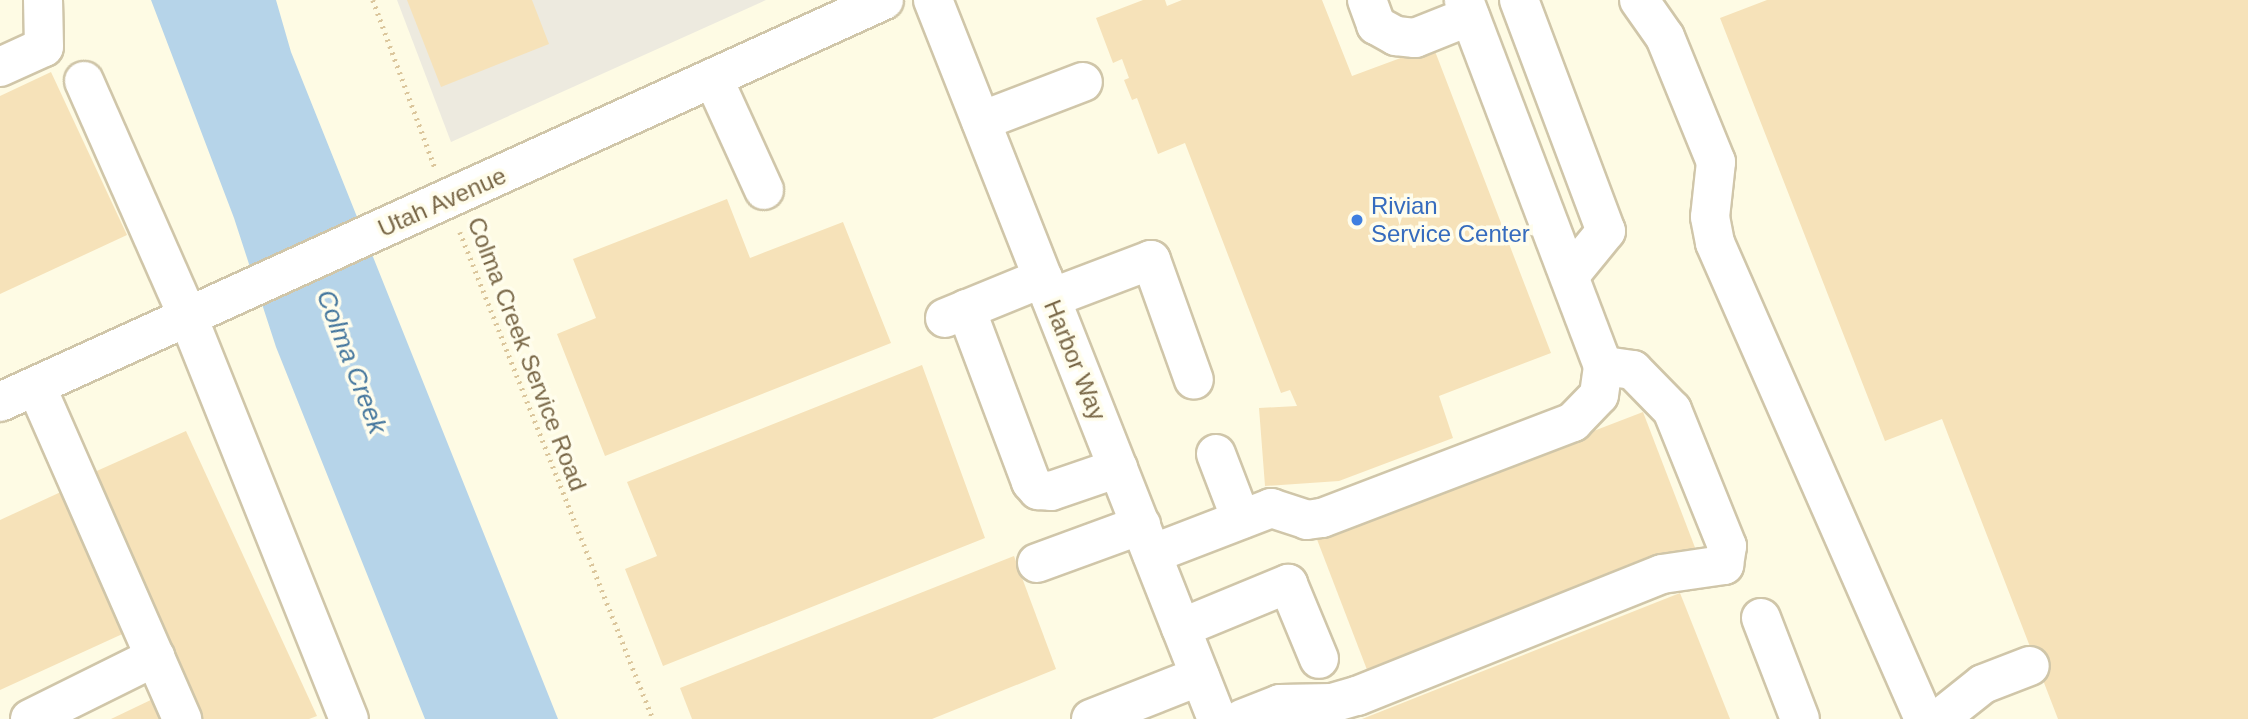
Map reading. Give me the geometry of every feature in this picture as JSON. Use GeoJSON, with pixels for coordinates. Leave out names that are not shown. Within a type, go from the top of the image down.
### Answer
{"type":"FeatureCollection","features":[{"type":"Feature","properties":{"kind":"street"},"geometry":{"type":"LineString","coordinates":[[0,66],[44,47],[43,0]]}},
{"type":"Feature","properties":{"kind":"street","name":"Utah Avenue"},"geometry":{"type":"LineString","coordinates":[[0,402],[884,0]]}},
{"type":"Feature","properties":{"kind":"street","name":"Harbor Way"},"geometry":{"type":"LineString","coordinates":[[933,0],[1217,719]]}},
{"type":"Feature","properties":{"kind":"street"},"geometry":{"type":"LineString","coordinates":[[1037,563],[1241,519],[1270,508],[1307,520],[1322,519],[1573,422],[1599,395],[1603,366],[1467,8],[1415,38],[1396,36],[1376,25],[1367,0]]}},
{"type":"Feature","properties":{"kind":"street"},"geometry":{"type":"LineString","coordinates":[[1519,0],[1606,231],[1570,275]]}},
{"type":"Feature","properties":{"kind":"street"},"geometry":{"type":"LineString","coordinates":[[1639,0],[1665,37],[1716,163],[1710,217],[1715,243],[1924,719]]}},
{"type":"Feature","properties":{"kind":"street"},"geometry":{"type":"LineString","coordinates":[[713,78],[764,190]]}},
{"type":"Feature","properties":{"kind":"street"},"geometry":{"type":"LineString","coordinates":[[84,81],[188,317],[349,719]]}},
{"type":"Feature","properties":{"kind":"street"},"geometry":{"type":"LineString","coordinates":[[981,121],[1083,82]]}},
{"type":"Feature","properties":{"kind":"street"},"geometry":{"type":"LineString","coordinates":[[1118,468],[1051,491],[1038,490],[1031,482],[955,313],[1151,260],[1194,380]]}},
{"type":"Feature","properties":{"kind":"street"},"geometry":{"type":"LineString","coordinates":[[1242,719],[1280,704],[1332,703],[1357,696],[1662,574],[1724,565],[1727,546],[1672,410],[1652,385],[1633,370],[1603,366]]}},
{"type":"Feature","properties":{"kind":"street"},"geometry":{"type":"LineString","coordinates":[[36,386],[182,719]]}},
{"type":"Feature","properties":{"kind":"street"},"geometry":{"type":"LineString","coordinates":[[1216,454],[1241,519]]}},
{"type":"Feature","properties":{"kind":"street"},"geometry":{"type":"LineString","coordinates":[[1181,628],[1288,584],[1319,659]]}},
{"type":"Feature","properties":{"kind":"street"},"geometry":{"type":"LineString","coordinates":[[1761,618],[1800,719]]}},
{"type":"Feature","properties":{"kind":"street"},"geometry":{"type":"LineString","coordinates":[[30,719],[155,657]]}},
{"type":"Feature","properties":{"kind":"street"},"geometry":{"type":"LineString","coordinates":[[1939,719],[1983,684],[2030,666]]}},
{"type":"Feature","properties":{"kind":"street"},"geometry":{"type":"LineString","coordinates":[[1091,719],[1200,676]]}},
{"type":"Feature","properties":{"kind":"path","name":"Colma Creek Service Road"},"geometry":{"type":"LineString","coordinates":[[373,0],[442,202],[653,719]]}},
{"type":"Feature","properties":{"kind":"shaded area"},"geometry":{"type":"Polygon","coordinates":[[[397,0],[766,0],[451,142],[397,0]]]}},
{"type":"Feature","properties":{"kind":"water","name":"Colma Creek"},"geometry":{"type":"Polygon","coordinates":[[[151,0],[276,0],[291,52],[558,719],[425,719],[276,347],[234,218],[151,0]]]}},
{"type":"Feature","properties":{"kind":"building"},"geometry":{"type":"Polygon","coordinates":[[[407,0],[532,0],[549,44],[441,87],[407,0]]]}},
{"type":"Feature","properties":{"kind":"building"},"geometry":{"type":"Polygon","coordinates":[[[1143,0],[1165,0],[1167,6],[1182,0],[1322,0],[1352,76],[1433,46],[1551,353],[1439,396],[1453,438],[1339,481],[1265,486],[1259,408],[1297,406],[1290,390],[1281,393],[1185,143],[1158,154],[1137,98],[1132,100],[1124,80],[1129,78],[1122,59],[1113,63],[1096,18],[1143,0]]]}},
{"type":"Feature","properties":{"kind":"building"},"geometry":{"type":"Polygon","coordinates":[[[1767,0],[2248,0],[2248,719],[2058,719],[1942,419],[1885,441],[1720,18],[1767,0]]]}},
{"type":"Feature","properties":{"kind":"building"},"geometry":{"type":"Polygon","coordinates":[[[51,72],[127,235],[0,294],[0,96],[51,72]]]}},
{"type":"Feature","properties":{"kind":"building"},"geometry":{"type":"Polygon","coordinates":[[[727,199],[750,258],[843,222],[891,343],[605,456],[557,334],[596,318],[573,259],[727,199]]]}},
{"type":"Feature","properties":{"kind":"building"},"geometry":{"type":"Polygon","coordinates":[[[922,365],[985,538],[663,666],[625,569],[657,556],[627,482],[922,365]]]}},
{"type":"Feature","properties":{"kind":"building"},"geometry":{"type":"Polygon","coordinates":[[[1643,412],[1699,557],[1372,682],[1316,537],[1643,412]]]}},
{"type":"Feature","properties":{"kind":"building"},"geometry":{"type":"Polygon","coordinates":[[[186,431],[317,716],[309,719],[202,719],[90,474],[186,431]]]}},
{"type":"Feature","properties":{"kind":"building"},"geometry":{"type":"Polygon","coordinates":[[[63,491],[129,631],[0,690],[0,520],[63,491]]]}},
{"type":"Feature","properties":{"kind":"building"},"geometry":{"type":"Polygon","coordinates":[[[1014,556],[1056,669],[932,719],[692,719],[680,688],[1014,556]]]}},
{"type":"Feature","properties":{"kind":"building"},"geometry":{"type":"Polygon","coordinates":[[[1680,593],[1730,719],[1362,719],[1680,593]]]}},
{"type":"Feature","properties":{"kind":"building"},"geometry":{"type":"Polygon","coordinates":[[[157,697],[168,719],[111,719],[157,697]]]}},
{"type":"Feature","properties":{"kind":"place","name":"Rivian Service Center"},"geometry":{"type":"Point","coordinates":[1357,220]}}]}
